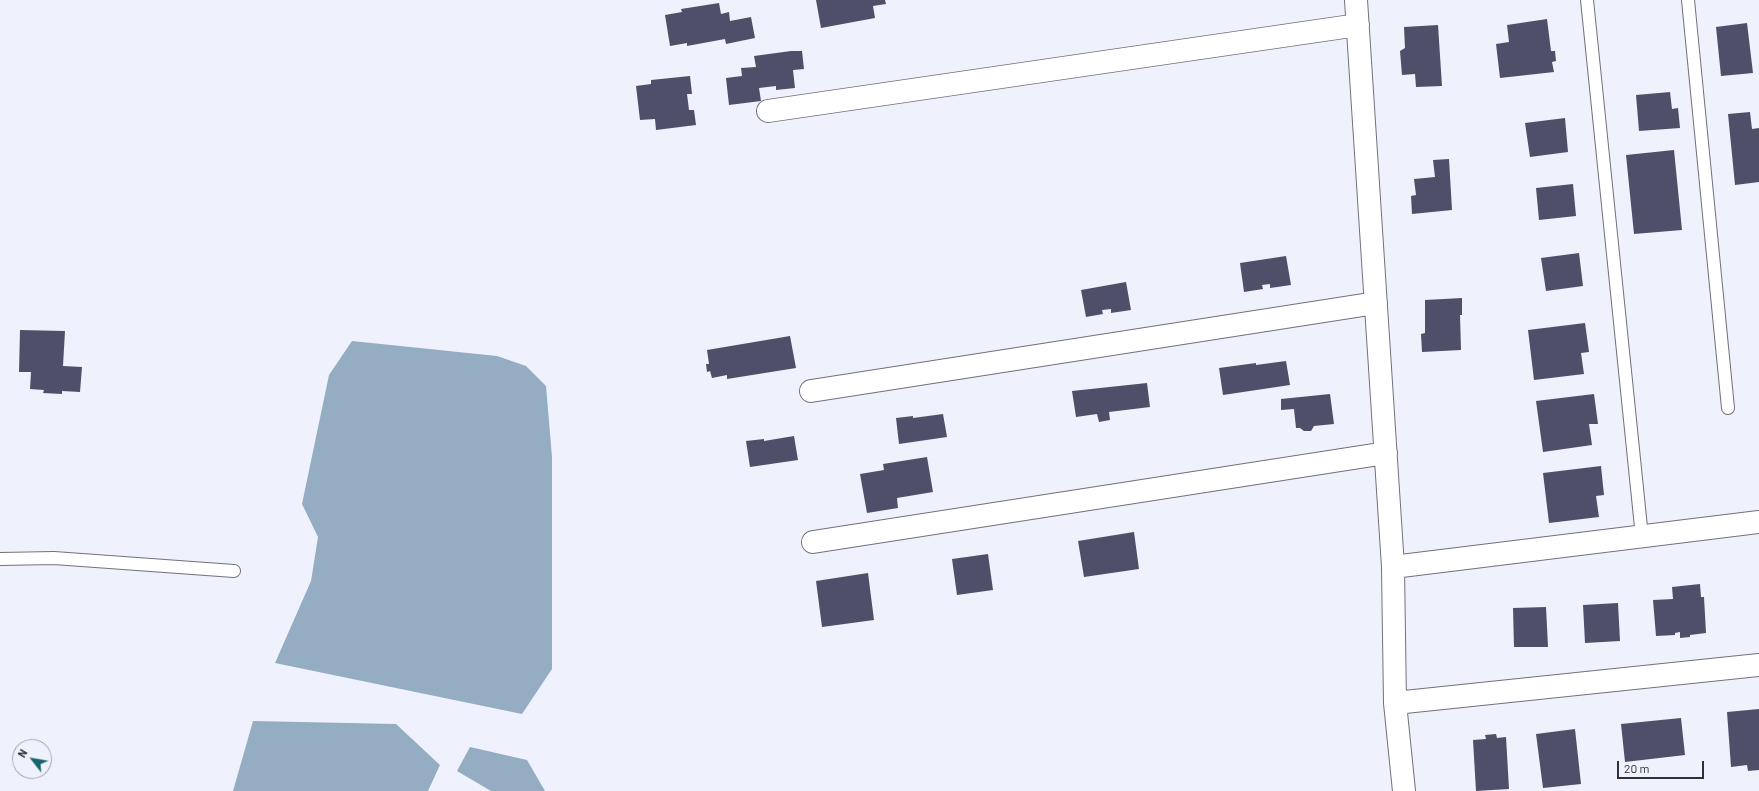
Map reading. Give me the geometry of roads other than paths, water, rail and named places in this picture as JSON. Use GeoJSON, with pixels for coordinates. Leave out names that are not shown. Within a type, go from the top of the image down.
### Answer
{"type":"FeatureCollection","features":[{"type":"Feature","properties":{"kind":"street"},"geometry":{"type":"LineString","coordinates":[[1356,0],[1393,567],[1395,703],[1404,791]]}},
{"type":"Feature","properties":{"kind":"street"},"geometry":{"type":"LineString","coordinates":[[768,110],[1358,25]]}},
{"type":"Feature","properties":{"kind":"street"},"geometry":{"type":"LineString","coordinates":[[811,391],[1376,303]]}},
{"type":"Feature","properties":{"kind":"street"},"geometry":{"type":"LineString","coordinates":[[813,542],[1386,453]]}},
{"type":"Feature","properties":{"kind":"street"},"geometry":{"type":"LineString","coordinates":[[1393,567],[1759,522]]}},
{"type":"Feature","properties":{"kind":"street"},"geometry":{"type":"LineString","coordinates":[[1395,703],[1759,665]]}},
{"type":"Feature","properties":{"kind":"lane"},"geometry":{"type":"LineString","coordinates":[[1587,0],[1642,537]]}},
{"type":"Feature","properties":{"kind":"lane"},"geometry":{"type":"LineString","coordinates":[[1688,0],[1728,408]]}},
{"type":"Feature","properties":{"kind":"lane"},"geometry":{"type":"LineString","coordinates":[[0,558],[54,558],[234,571]]}},
{"type":"Feature","properties":{"kind":"water"},"geometry":{"type":"Polygon","coordinates":[[[352,341],[497,356],[526,366],[546,386],[552,457],[552,669],[522,714],[275,663],[311,581],[318,537],[302,504],[329,375],[352,341]]]}},
{"type":"Feature","properties":{"kind":"water"},"geometry":{"type":"Polygon","coordinates":[[[253,721],[396,724],[440,765],[428,791],[233,791],[253,721]]]}},
{"type":"Feature","properties":{"kind":"water"},"geometry":{"type":"Polygon","coordinates":[[[470,747],[527,760],[545,791],[491,791],[457,771],[470,747]]]}}]}
